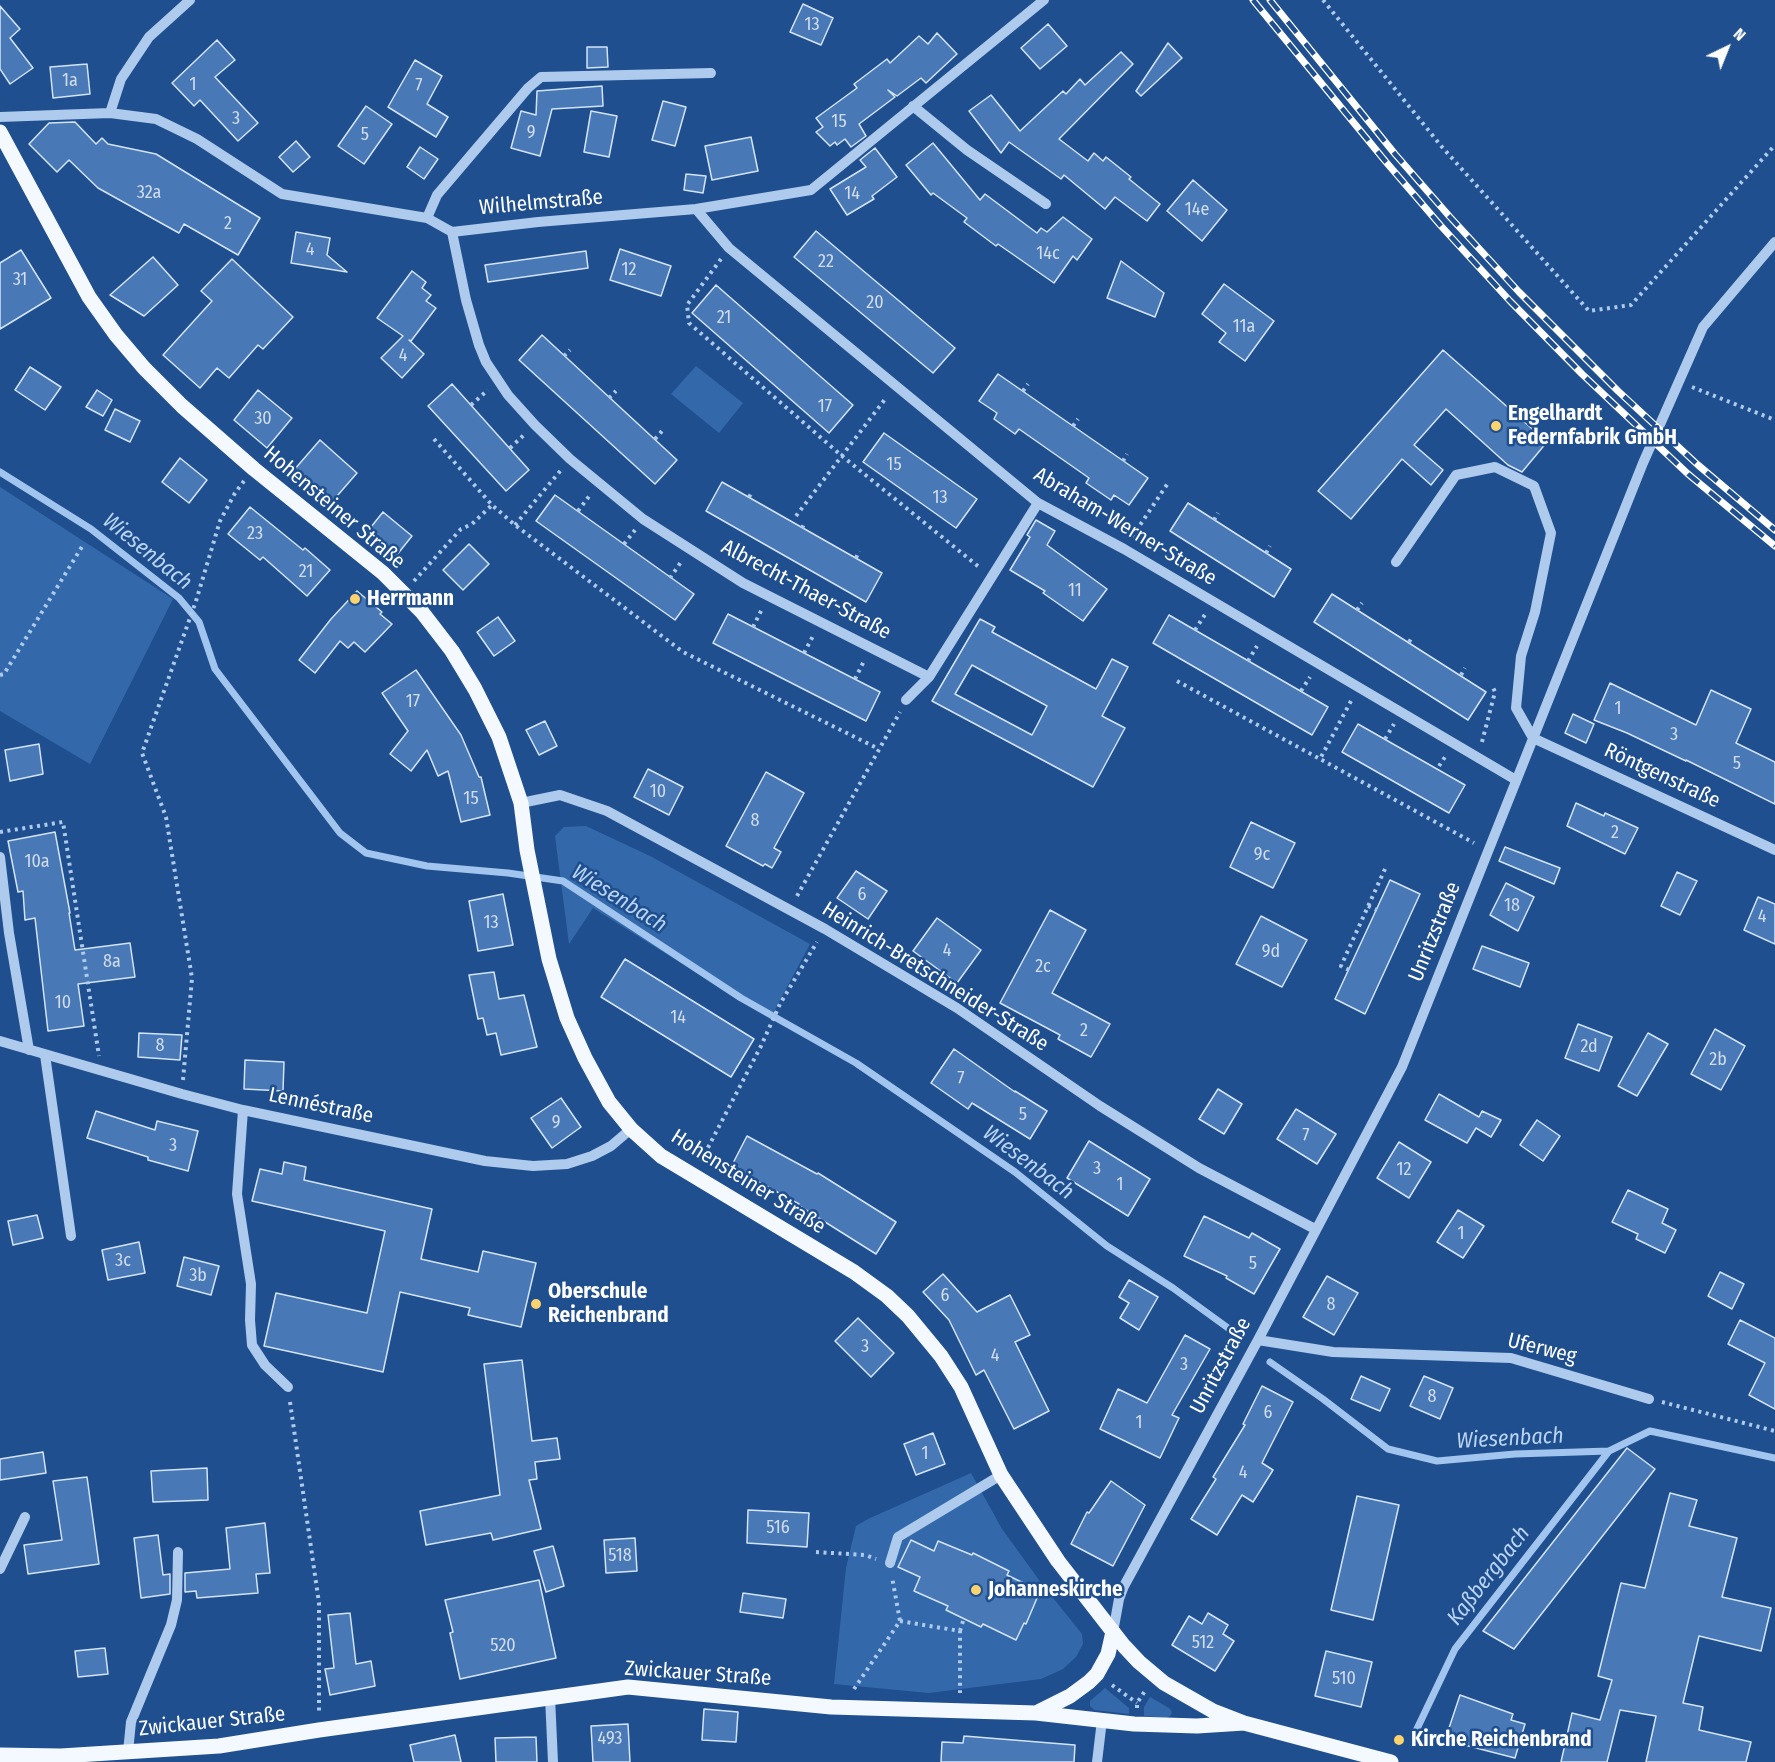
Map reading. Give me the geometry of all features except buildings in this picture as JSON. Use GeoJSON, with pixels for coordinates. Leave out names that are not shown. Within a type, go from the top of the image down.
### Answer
{"type":"FeatureCollection","features":[{"type":"Feature","properties":{"kind":"main road","name":"Hohensteiner Straße"},"geometry":{"type":"LineString","coordinates":[[0,132],[89,297],[116,335],[144,368],[254,469],[383,573],[422,612],[452,651],[475,688],[499,737],[521,803],[527,850],[549,959],[567,1018],[609,1102],[631,1129],[662,1156],[854,1272],[888,1296],[941,1356],[961,1387],[1001,1475],[1058,1561],[1113,1632],[1155,1677],[1205,1706],[1244,1723]]}},
{"type":"Feature","properties":{"kind":"main road"},"geometry":{"type":"LineString","coordinates":[[1036,1713],[1070,1696],[1089,1682],[1108,1654],[1113,1632]]}},
{"type":"Feature","properties":{"kind":"main road","name":"Zwickauer Straße"},"geometry":{"type":"LineString","coordinates":[[0,1755],[60,1759],[219,1746],[628,1687],[841,1707],[1036,1713],[1134,1724],[1197,1726],[1244,1723],[1391,1762]]}},
{"type":"Feature","properties":{"kind":"street"},"geometry":{"type":"LineString","coordinates":[[110,113],[121,79],[149,37],[190,0]]}},
{"type":"Feature","properties":{"kind":"street","name":"Wilhelmstraße"},"geometry":{"type":"LineString","coordinates":[[0,117],[110,113],[156,118],[197,139],[282,194],[427,218],[452,231],[696,209],[811,190],[1044,0]]}},
{"type":"Feature","properties":{"kind":"street"},"geometry":{"type":"LineString","coordinates":[[427,218],[437,195],[528,88],[541,77],[711,73]]}},
{"type":"Feature","properties":{"kind":"street"},"geometry":{"type":"LineString","coordinates":[[913,106],[967,150],[1046,204]]}},
{"type":"Feature","properties":{"kind":"street","name":"Abraham-Werner-Straße"},"geometry":{"type":"LineString","coordinates":[[696,209],[729,248],[1038,503],[1124,549],[1516,780]]}},
{"type":"Feature","properties":{"kind":"street","name":"Albrecht-Thaer-Straße"},"geometry":{"type":"LineString","coordinates":[[452,231],[466,300],[486,362],[508,395],[570,459],[643,519],[743,584],[929,677]]}},
{"type":"Feature","properties":{"kind":"street","name":"Unritzstraße"},"geometry":{"type":"LineString","coordinates":[[1113,1632],[1119,1599],[1124,1586],[1258,1340],[1402,1067],[1638,474],[1703,327],[1775,242]]}},
{"type":"Feature","properties":{"kind":"street"},"geometry":{"type":"LineString","coordinates":[[1396,562],[1456,475],[1495,467],[1534,486],[1551,533],[1535,612],[1521,656],[1516,708],[1533,738]]}},
{"type":"Feature","properties":{"kind":"street"},"geometry":{"type":"LineString","coordinates":[[906,700],[929,677],[1038,503]]}},
{"type":"Feature","properties":{"kind":"street","name":"Röntgenstraße"},"geometry":{"type":"LineString","coordinates":[[1533,738],[1775,850]]}},
{"type":"Feature","properties":{"kind":"street","name":"Heinrich-Bretschneider-Straße"},"geometry":{"type":"LineString","coordinates":[[521,803],[560,795],[607,811],[825,929],[957,1008],[1100,1107],[1199,1168],[1315,1229]]}},
{"type":"Feature","properties":{"kind":"street"},"geometry":{"type":"LineString","coordinates":[[0,858],[9,933],[29,1050]]}},
{"type":"Feature","properties":{"kind":"street","name":"Lennéstraße"},"geometry":{"type":"LineString","coordinates":[[0,1041],[243,1110],[485,1161],[533,1166],[567,1164],[592,1156],[611,1146],[631,1129]]}},
{"type":"Feature","properties":{"kind":"street"},"geometry":{"type":"LineString","coordinates":[[45,1055],[71,1236]]}},
{"type":"Feature","properties":{"kind":"street"},"geometry":{"type":"LineString","coordinates":[[243,1110],[237,1194],[251,1284],[252,1345],[265,1365],[288,1387]]}},
{"type":"Feature","properties":{"kind":"street","name":"Uferweg"},"geometry":{"type":"LineString","coordinates":[[1258,1340],[1333,1352],[1511,1358],[1649,1399]]}},
{"type":"Feature","properties":{"kind":"street"},"geometry":{"type":"LineString","coordinates":[[890,1563],[898,1537],[1001,1475]]}},
{"type":"Feature","properties":{"kind":"street"},"geometry":{"type":"LineString","coordinates":[[0,1569],[25,1517]]}},
{"type":"Feature","properties":{"kind":"street"},"geometry":{"type":"LineString","coordinates":[[128,1752],[131,1722],[171,1625],[177,1600],[178,1552]]}},
{"type":"Feature","properties":{"kind":"street"},"geometry":{"type":"LineString","coordinates":[[550,1697],[553,1762]]}},
{"type":"Feature","properties":{"kind":"street"},"geometry":{"type":"LineString","coordinates":[[1097,1762],[1102,1720]]}},
{"type":"Feature","properties":{"kind":"path"},"geometry":{"type":"LineString","coordinates":[[1323,0],[1442,147],[1589,311],[1631,304],[1775,145]]}},
{"type":"Feature","properties":{"kind":"path"},"geometry":{"type":"LineString","coordinates":[[729,248],[687,305],[689,323],[842,456],[992,578]]}},
{"type":"Feature","properties":{"kind":"path"},"geometry":{"type":"LineString","coordinates":[[564,356],[570,350]]}},
{"type":"Feature","properties":{"kind":"path"},"geometry":{"type":"LineString","coordinates":[[471,405],[498,380]]}},
{"type":"Feature","properties":{"kind":"path"},"geometry":{"type":"LineString","coordinates":[[1678,381],[1775,420]]}},
{"type":"Feature","properties":{"kind":"path"},"geometry":{"type":"LineString","coordinates":[[1023,391],[1028,384]]}},
{"type":"Feature","properties":{"kind":"path"},"geometry":{"type":"LineString","coordinates":[[796,516],[896,385]]}},
{"type":"Feature","properties":{"kind":"path"},"geometry":{"type":"LineString","coordinates":[[609,398],[616,391]]}},
{"type":"Feature","properties":{"kind":"path"},"geometry":{"type":"LineString","coordinates":[[1073,426],[1078,419]]}},
{"type":"Feature","properties":{"kind":"path"},"geometry":{"type":"LineString","coordinates":[[655,439],[662,431]]}},
{"type":"Feature","properties":{"kind":"path"},"geometry":{"type":"LineString","coordinates":[[434,439],[492,505],[514,525],[683,652],[879,749]]}},
{"type":"Feature","properties":{"kind":"path"},"geometry":{"type":"LineString","coordinates":[[1123,461],[1127,454]]}},
{"type":"Feature","properties":{"kind":"path"},"geometry":{"type":"LineString","coordinates":[[514,525],[570,459]]}},
{"type":"Feature","properties":{"kind":"path"},"geometry":{"type":"LineString","coordinates":[[182,1094],[192,978],[166,817],[142,753],[196,602],[220,521],[235,494],[254,469]]}},
{"type":"Feature","properties":{"kind":"path"},"geometry":{"type":"LineString","coordinates":[[1124,549],[1168,483]]}},
{"type":"Feature","properties":{"kind":"path"},"geometry":{"type":"LineString","coordinates":[[749,497],[752,492]]}},
{"type":"Feature","properties":{"kind":"path"},"geometry":{"type":"LineString","coordinates":[[429,565],[460,529],[472,524],[492,505]]}},
{"type":"Feature","properties":{"kind":"path"},"geometry":{"type":"LineString","coordinates":[[1214,520],[1218,513]]}},
{"type":"Feature","properties":{"kind":"path"},"geometry":{"type":"LineString","coordinates":[[802,528],[806,522]]}},
{"type":"Feature","properties":{"kind":"path"},"geometry":{"type":"LineString","coordinates":[[0,675],[4,674],[83,545]]}},
{"type":"Feature","properties":{"kind":"path"},"geometry":{"type":"LineString","coordinates":[[1266,553],[1270,546]]}},
{"type":"Feature","properties":{"kind":"path"},"geometry":{"type":"LineString","coordinates":[[855,558],[859,551]]}},
{"type":"Feature","properties":{"kind":"path"},"geometry":{"type":"LineString","coordinates":[[1357,610],[1362,603]]}},
{"type":"Feature","properties":{"kind":"path"},"geometry":{"type":"LineString","coordinates":[[1409,642],[1413,636]]}},
{"type":"Feature","properties":{"kind":"path"},"geometry":{"type":"LineString","coordinates":[[1461,675],[1465,668]]}},
{"type":"Feature","properties":{"kind":"path"},"geometry":{"type":"LineString","coordinates":[[1177,681],[1489,851]]}},
{"type":"Feature","properties":{"kind":"path"},"geometry":{"type":"LineString","coordinates":[[1478,757],[1496,692],[1492,686]]}},
{"type":"Feature","properties":{"kind":"path"},"geometry":{"type":"LineString","coordinates":[[1301,692],[1304,687]]}},
{"type":"Feature","properties":{"kind":"path"},"geometry":{"type":"LineString","coordinates":[[1320,759],[1359,687]]}},
{"type":"Feature","properties":{"kind":"path"},"geometry":{"type":"LineString","coordinates":[[790,910],[906,700]]}},
{"type":"Feature","properties":{"kind":"path"},"geometry":{"type":"LineString","coordinates":[[0,832],[63,822],[102,1071]]}},
{"type":"Feature","properties":{"kind":"path"},"geometry":{"type":"LineString","coordinates":[[1349,969],[1341,966],[1385,869]]}},
{"type":"Feature","properties":{"kind":"path"},"geometry":{"type":"LineString","coordinates":[[1368,906],[1377,910]]}},
{"type":"Feature","properties":{"kind":"path"},"geometry":{"type":"LineString","coordinates":[[694,1176],[780,1004],[825,929]]}},
{"type":"Feature","properties":{"kind":"path"},"geometry":{"type":"LineString","coordinates":[[288,1387],[319,1603],[319,1730]]}},
{"type":"Feature","properties":{"kind":"path"},"geometry":{"type":"LineString","coordinates":[[1649,1399],[1775,1431]]}},
{"type":"Feature","properties":{"kind":"path"},"geometry":{"type":"LineString","coordinates":[[816,1552],[865,1556],[890,1563],[900,1621],[841,1707]]}},
{"type":"Feature","properties":{"kind":"path"},"geometry":{"type":"LineString","coordinates":[[900,1621],[960,1631]]}},
{"type":"Feature","properties":{"kind":"path"},"geometry":{"type":"LineString","coordinates":[[960,1712],[960,1631],[963,1621]]}},
{"type":"Feature","properties":{"kind":"path"},"geometry":{"type":"LineString","coordinates":[[1096,1674],[1137,1703]]}},
{"type":"Feature","properties":{"kind":"path"},"geometry":{"type":"LineString","coordinates":[[1134,1724],[1137,1703],[1155,1677]]}},
{"type":"Feature","properties":{"kind":"shaded area"},"geometry":{"type":"Polygon","coordinates":[[[696,366],[743,403],[719,433],[671,394],[696,366]]]}},
{"type":"Feature","properties":{"kind":"shaded area"},"geometry":{"type":"Polygon","coordinates":[[[0,487],[173,599],[90,764],[0,711],[0,487]]]}},
{"type":"Feature","properties":{"kind":"shaded area"},"geometry":{"type":"Polygon","coordinates":[[[586,826],[652,857],[810,944],[770,1019],[593,908],[569,944],[555,836],[564,827],[586,826]]]}},
{"type":"Feature","properties":{"kind":"shaded area"},"geometry":{"type":"Polygon","coordinates":[[[971,1473],[1002,1529],[1082,1634],[1083,1644],[1076,1657],[1063,1669],[1041,1679],[929,1693],[834,1684],[846,1568],[856,1526],[971,1473]]]}},
{"type":"Feature","properties":{"kind":"shaded area"},"geometry":{"type":"Polygon","coordinates":[[[1105,1688],[1129,1708],[1129,1714],[1094,1710],[1090,1706],[1090,1701],[1105,1688]]]}},
{"type":"Feature","properties":{"kind":"shaded area"},"geometry":{"type":"Polygon","coordinates":[[[1150,1697],[1169,1708],[1172,1712],[1170,1716],[1167,1718],[1144,1716],[1144,1707],[1150,1697]]]}},
{"type":"Feature","properties":{"kind":"waterway","name":"Wiesenbach"},"geometry":{"type":"LineString","coordinates":[[0,472],[91,529],[179,598],[199,622],[215,669],[340,833],[366,853],[427,866],[508,873],[563,881],[741,998],[856,1063],[1015,1172],[1107,1246],[1173,1288],[1239,1336]]}},
{"type":"Feature","properties":{"kind":"waterway","name":"Wiesenbach"},"geometry":{"type":"LineString","coordinates":[[1270,1362],[1388,1449],[1437,1461],[1515,1454],[1609,1451],[1650,1431],[1775,1458]]}},
{"type":"Feature","properties":{"kind":"waterway","name":"Kaßbergbach"},"geometry":{"type":"LineString","coordinates":[[1415,1733],[1455,1649],[1609,1451]]}},
{"type":"Feature","properties":{"kind":"railway"},"geometry":{"type":"LineString","coordinates":[[1253,0],[1386,162],[1510,301],[1582,374],[1688,474],[1775,546]]}},
{"type":"Feature","properties":{"kind":"railway"},"geometry":{"type":"LineString","coordinates":[[1270,0],[1395,154],[1519,292],[1618,391],[1698,465],[1775,530]]}},
{"type":"Feature","properties":{"kind":"place","name":"Engelhardt Federnfabrik GmbH"},"geometry":{"type":"Point","coordinates":[1496,426]}},
{"type":"Feature","properties":{"kind":"place","name":"Herrmann"},"geometry":{"type":"Point","coordinates":[355,599]}},
{"type":"Feature","properties":{"kind":"place","name":"Oberschule Reichenbrand"},"geometry":{"type":"Point","coordinates":[536,1304]}},
{"type":"Feature","properties":{"kind":"place","name":"Johanneskirche"},"geometry":{"type":"Point","coordinates":[976,1590]}},
{"type":"Feature","properties":{"kind":"place","name":"Kirche Reichenbrand"},"geometry":{"type":"Point","coordinates":[1399,1740]}}]}
